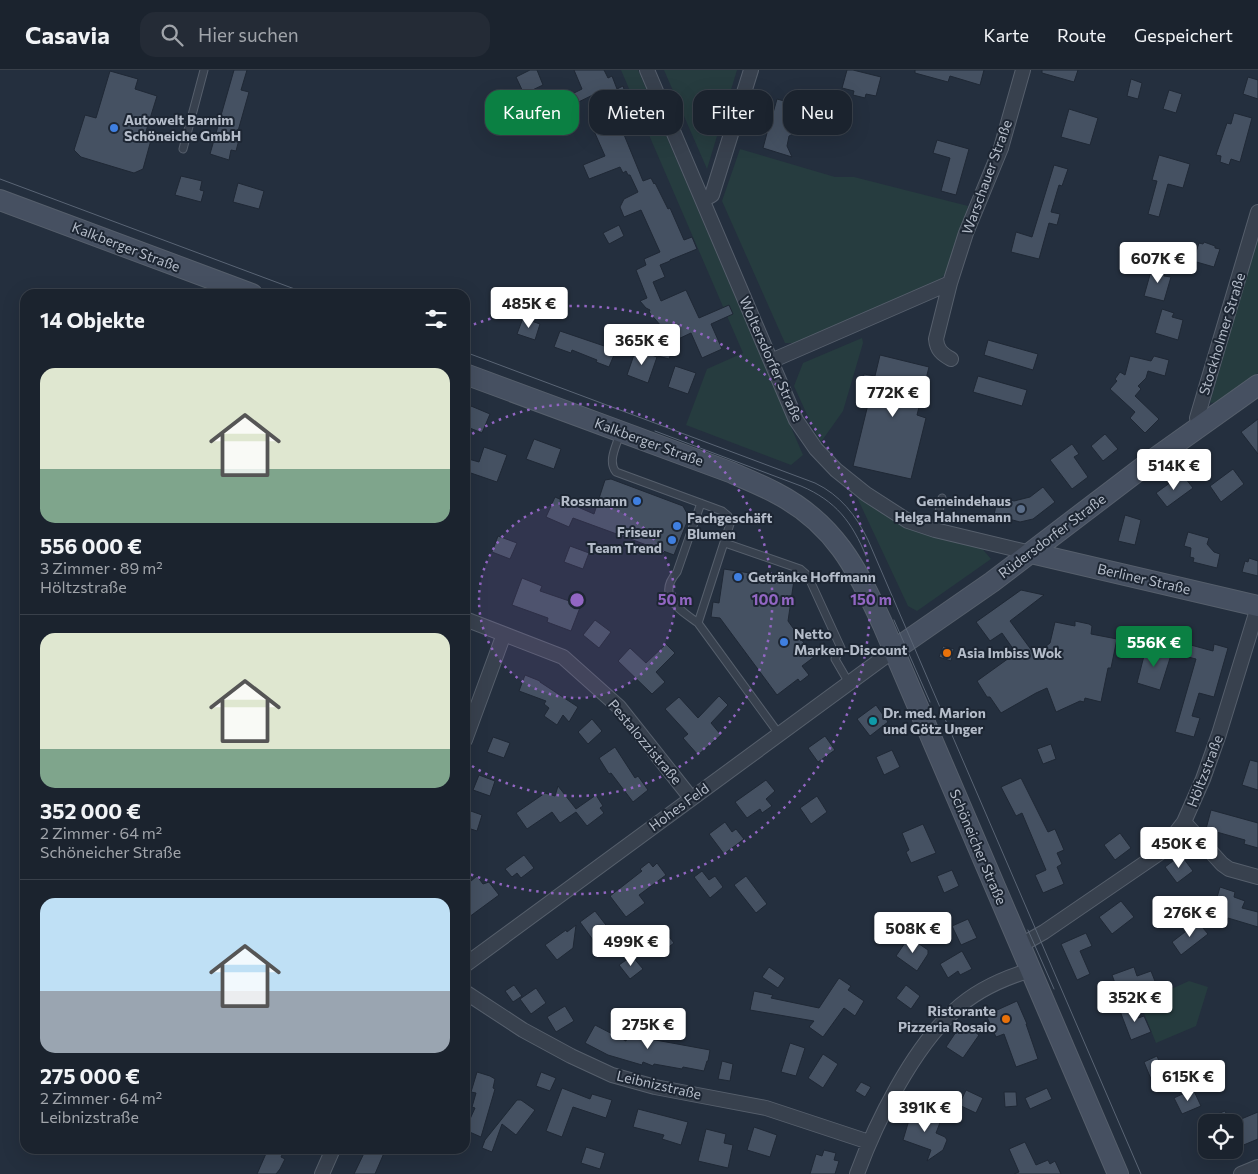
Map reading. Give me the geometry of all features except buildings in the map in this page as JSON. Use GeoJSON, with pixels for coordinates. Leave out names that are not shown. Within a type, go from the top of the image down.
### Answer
{"type":"FeatureCollection","features":[{"type":"Feature","properties":{"kind":"main road","name":"Kalkberger Straße"},"geometry":{"type":"LineString","coordinates":[[0,200],[239,289]]}},
{"type":"Feature","properties":{"kind":"main road","name":"Kalkberger Straße"},"geometry":{"type":"LineString","coordinates":[[470,376],[621,431],[763,486],[790,501],[824,527]]}},
{"type":"Feature","properties":{"kind":"main road","name":"Rüdersdorfer Straße"},"geometry":{"type":"LineString","coordinates":[[894,650],[911,640],[1031,553],[1258,385]]}},
{"type":"Feature","properties":{"kind":"main road","name":"Schöneicher Straße"},"geometry":{"type":"LineString","coordinates":[[824,527],[843,549],[875,608],[1118,1174]]}},
{"type":"Feature","properties":{"kind":"main road","name":"Berliner Straße"},"geometry":{"type":"LineString","coordinates":[[1031,553],[1258,607]]}},
{"type":"Feature","properties":{"kind":"street","name":"Woltersdorfer Straße"},"geometry":{"type":"LineString","coordinates":[[647,70],[796,420],[816,449],[836,470],[886,508],[908,521],[935,530],[1031,553]]}},
{"type":"Feature","properties":{"kind":"street"},"geometry":{"type":"LineString","coordinates":[[703,200],[712,195],[752,70]]}},
{"type":"Feature","properties":{"kind":"street","name":"Warschauer Straße"},"geometry":{"type":"LineString","coordinates":[[952,359],[941,354],[936,346],[936,339],[950,283],[966,233],[1001,148],[1023,70]]}},
{"type":"Feature","properties":{"kind":"street","name":"Stockholmer Straße"},"geometry":{"type":"LineString","coordinates":[[1202,425],[1197,418],[1258,212]]}},
{"type":"Feature","properties":{"kind":"street"},"geometry":{"type":"LineString","coordinates":[[771,361],[950,283]]}},
{"type":"Feature","properties":{"kind":"street","name":"Höltzstraße"},"geometry":{"type":"LineString","coordinates":[[1021,945],[1044,932],[1162,852],[1184,822],[1204,779],[1258,607]]}},
{"type":"Feature","properties":{"kind":"street","name":"Pestalozzistraße"},"geometry":{"type":"LineString","coordinates":[[470,621],[563,657],[619,707],[691,798]]}},
{"type":"Feature","properties":{"kind":"street"},"geometry":{"type":"LineString","coordinates":[[470,726],[504,634]]}},
{"type":"Feature","properties":{"kind":"street","name":"Hohes Feld"},"geometry":{"type":"LineString","coordinates":[[470,961],[894,650]]}},
{"type":"Feature","properties":{"kind":"street"},"geometry":{"type":"LineString","coordinates":[[1184,822],[1222,864],[1229,869],[1258,877]]}},
{"type":"Feature","properties":{"kind":"street"},"geometry":{"type":"LineString","coordinates":[[857,1174],[868,1142],[908,1068],[932,1034],[954,1010],[980,991],[1017,974],[1031,970]]}},
{"type":"Feature","properties":{"kind":"street","name":"Leibnizstraße"},"geometry":{"type":"LineString","coordinates":[[470,995],[522,1030],[612,1075],[655,1086],[766,1108],[868,1142]]}},
{"type":"Feature","properties":{"kind":"street"},"geometry":{"type":"LineString","coordinates":[[322,1174],[331,1154]]}},
{"type":"Feature","properties":{"kind":"street"},"geometry":{"type":"LineString","coordinates":[[1241,1174],[1258,1167]]}},
{"type":"Feature","properties":{"kind":"lane"},"geometry":{"type":"LineString","coordinates":[[184,150],[204,70]]}},
{"type":"Feature","properties":{"kind":"lane"},"geometry":{"type":"LineString","coordinates":[[621,431],[611,462],[612,468],[616,472],[722,510],[728,516],[730,524],[725,543],[698,623]]}},
{"type":"Feature","properties":{"kind":"lane"},"geometry":{"type":"LineString","coordinates":[[935,530],[942,498]]}},
{"type":"Feature","properties":{"kind":"lane"},"geometry":{"type":"LineString","coordinates":[[701,503],[677,572],[670,580],[669,594],[676,605],[698,623],[780,734]]}},
{"type":"Feature","properties":{"kind":"lane"},"geometry":{"type":"LineString","coordinates":[[725,543],[800,568],[808,576],[840,648],[835,659],[837,665],[850,684]]}},
{"type":"Feature","properties":{"kind":"green space"},"geometry":{"type":"Polygon","coordinates":[[[621,70],[638,70],[647,90],[630,90],[621,70]]]}},
{"type":"Feature","properties":{"kind":"green space"},"geometry":{"type":"Polygon","coordinates":[[[664,70],[737,70],[731,90],[693,90],[693,135],[717,135],[707,169],[683,114],[683,90],[673,90],[664,70]]]}},
{"type":"Feature","properties":{"kind":"green space"},"geometry":{"type":"Polygon","coordinates":[[[649,135],[666,135],[803,455],[791,465],[686,425],[707,369],[743,353],[649,135]]]}},
{"type":"Feature","properties":{"kind":"green space"},"geometry":{"type":"Polygon","coordinates":[[[740,149],[835,177],[854,177],[968,206],[951,269],[940,279],[794,343],[785,343],[722,201],[740,149]]]}},
{"type":"Feature","properties":{"kind":"green space"},"geometry":{"type":"Polygon","coordinates":[[[1258,235],[1258,373],[1219,402],[1210,403],[1258,235]]]}},
{"type":"Feature","properties":{"kind":"green space"},"geometry":{"type":"Polygon","coordinates":[[[862,338],[863,343],[843,411],[821,442],[794,386],[803,363],[862,338]]]}},
{"type":"Feature","properties":{"kind":"green space"},"geometry":{"type":"Polygon","coordinates":[[[855,493],[979,545],[991,559],[917,611],[908,606],[855,493]]]}},
{"type":"Feature","properties":{"kind":"green space"},"geometry":{"type":"Polygon","coordinates":[[[1189,981],[1208,987],[1196,1026],[1156,1043],[1140,1003],[1189,981]]]}},
{"type":"Feature","properties":{"kind":"tram line"},"geometry":{"type":"LineString","coordinates":[[0,179],[295,289]]}},
{"type":"Feature","properties":{"kind":"tram line"},"geometry":{"type":"LineString","coordinates":[[470,354],[815,483],[832,493],[853,514],[868,540],[1141,1174]]}},
{"type":"Feature","properties":{"kind":"tram line"},"geometry":{"type":"LineString","coordinates":[[655,431],[801,486],[824,498],[849,523],[866,556]]}},
{"type":"Feature","properties":{"kind":"tram line"},"geometry":{"type":"LineString","coordinates":[[894,620],[930,702]]}},
{"type":"Feature","properties":{"kind":"tram line"},"geometry":{"type":"LineString","coordinates":[[1028,930],[1054,989]]}},
{"type":"Feature","properties":{"kind":"place","name":"Autowelt Barnim Schöneiche GmbH"},"geometry":{"type":"Point","coordinates":[114,128]}},
{"type":"Feature","properties":{"kind":"place","name":"Rossmann"},"geometry":{"type":"Point","coordinates":[637,501]}},
{"type":"Feature","properties":{"kind":"place","name":"Gemeindehaus Helga Hahnemann"},"geometry":{"type":"Point","coordinates":[1021,509]}},
{"type":"Feature","properties":{"kind":"place","name":"Fachgeschäft Blumen"},"geometry":{"type":"Point","coordinates":[677,526]}},
{"type":"Feature","properties":{"kind":"place","name":"Friseur Team Trend"},"geometry":{"type":"Point","coordinates":[672,540]}},
{"type":"Feature","properties":{"kind":"place","name":"Getränke Hoffmann"},"geometry":{"type":"Point","coordinates":[738,577]}},
{"type":"Feature","properties":{"kind":"place","name":"Netto Marken-Discount"},"geometry":{"type":"Point","coordinates":[784,642]}},
{"type":"Feature","properties":{"kind":"place","name":"Asia Imbiss Wok"},"geometry":{"type":"Point","coordinates":[947,653]}},
{"type":"Feature","properties":{"kind":"place","name":"Dr. med. Marion und Götz Unger"},"geometry":{"type":"Point","coordinates":[873,721]}},
{"type":"Feature","properties":{"kind":"place","name":"Ristorante Pizzeria Rosaio"},"geometry":{"type":"Point","coordinates":[1006,1019]}}]}
